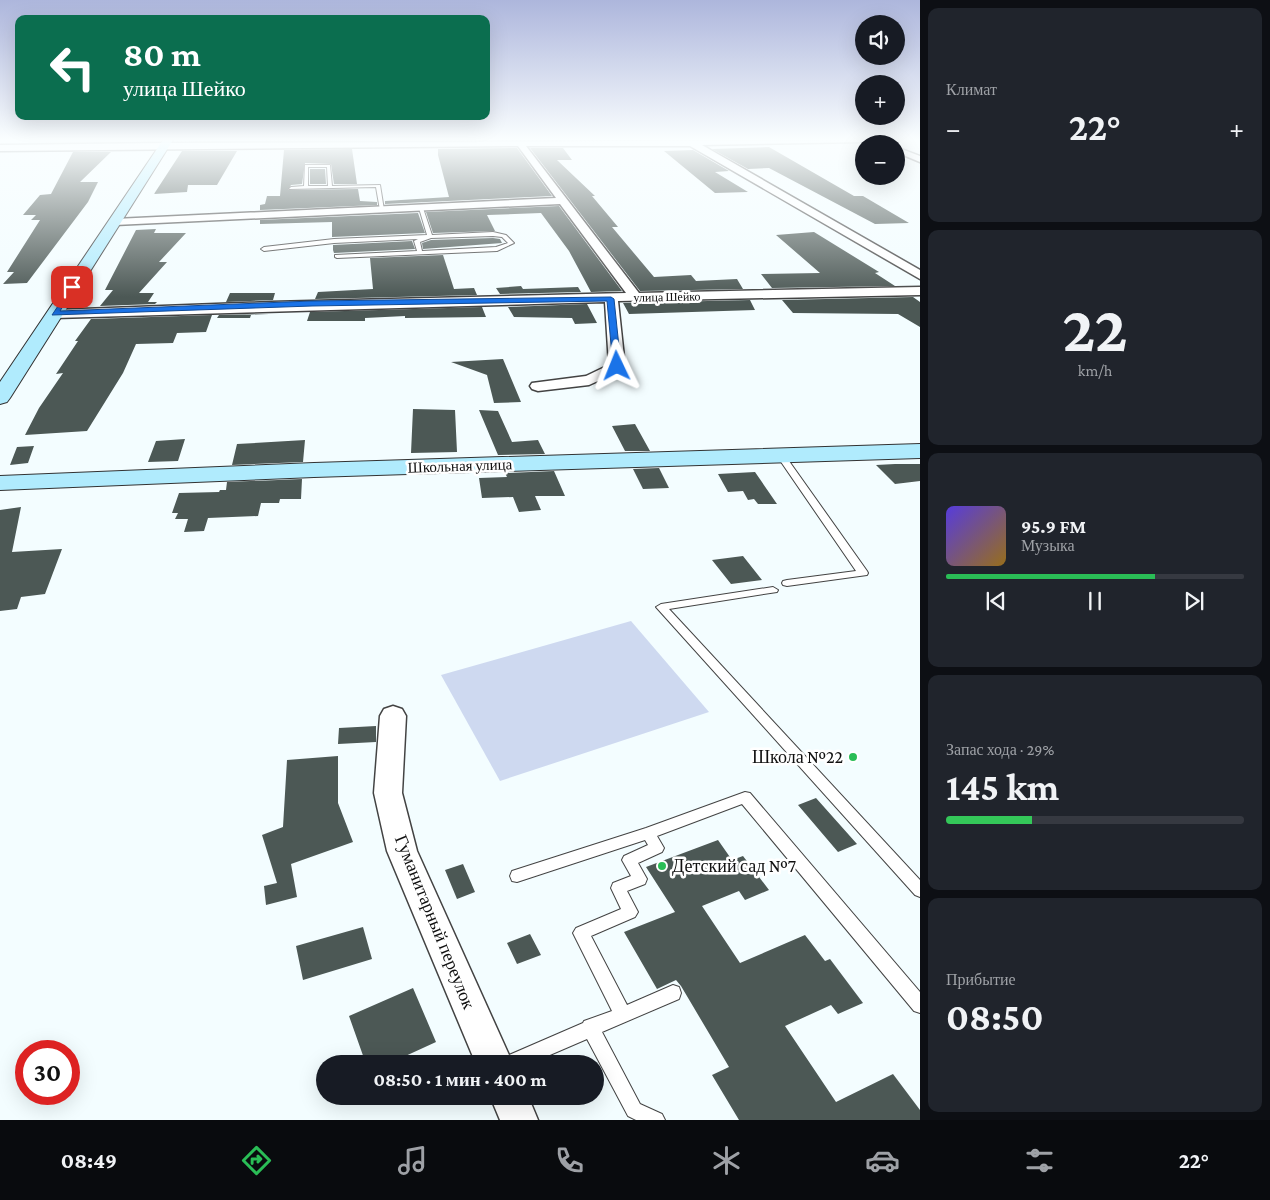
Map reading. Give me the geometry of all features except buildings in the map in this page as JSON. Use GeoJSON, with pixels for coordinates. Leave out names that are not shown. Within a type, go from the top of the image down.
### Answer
{"type":"FeatureCollection","features":[{"type":"Feature","properties":{"kind":"street"},"geometry":{"type":"LineString","coordinates":[[0,398],[134,192]]}},
{"type":"Feature","properties":{"kind":"street"},"geometry":{"type":"LineString","coordinates":[[559,192],[636,298]]}},
{"type":"Feature","properties":{"kind":"street"},"geometry":{"type":"LineString","coordinates":[[776,192],[920,275]]}},
{"type":"Feature","properties":{"kind":"street"},"geometry":{"type":"LineString","coordinates":[[115,222],[566,201]]}},
{"type":"Feature","properties":{"kind":"street","name":"улица Шейко"},"geometry":{"type":"LineString","coordinates":[[55,314],[312,304],[920,291]]}},
{"type":"Feature","properties":{"kind":"street"},"geometry":{"type":"LineString","coordinates":[[538,386],[589,380],[617,366],[611,299]]}},
{"type":"Feature","properties":{"kind":"street","name":"Школьная улица"},"geometry":{"type":"LineString","coordinates":[[0,483],[314,470],[920,451]]}},
{"type":"Feature","properties":{"kind":"street","name":"Гуманитарный переулок"},"geometry":{"type":"LineString","coordinates":[[393,716],[388,793],[402,851],[490,1055]]}},
{"type":"Feature","properties":{"kind":"street"},"geometry":{"type":"LineString","coordinates":[[513,1105],[519,1120]]}},
{"type":"Feature","properties":{"kind":"lane"},"geometry":{"type":"LineString","coordinates":[[379,192],[382,210]]}},
{"type":"Feature","properties":{"kind":"lane"},"geometry":{"type":"LineString","coordinates":[[420,208],[430,237]]}},
{"type":"Feature","properties":{"kind":"lane"},"geometry":{"type":"LineString","coordinates":[[264,249],[334,241],[493,234],[504,236],[511,243],[497,250],[337,256]]}},
{"type":"Feature","properties":{"kind":"lane"},"geometry":{"type":"LineString","coordinates":[[420,253],[417,241],[430,237]]}},
{"type":"Feature","properties":{"kind":"lane"},"geometry":{"type":"LineString","coordinates":[[781,456],[863,573],[787,583]]}},
{"type":"Feature","properties":{"kind":"lane"},"geometry":{"type":"LineString","coordinates":[[773,590],[661,607],[920,890]]}},
{"type":"Feature","properties":{"kind":"lane"},"geometry":{"type":"LineString","coordinates":[[517,876],[648,833],[745,797],[920,1005]]}},
{"type":"Feature","properties":{"kind":"lane"},"geometry":{"type":"LineString","coordinates":[[622,1013],[581,932],[630,912],[618,888],[640,879],[629,860],[657,848],[648,833]]}},
{"type":"Feature","properties":{"kind":"lane"},"geometry":{"type":"LineString","coordinates":[[528,1055],[622,1013],[673,993]]}},
{"type":"Feature","properties":{"kind":"lane"},"geometry":{"type":"LineString","coordinates":[[590,1027],[634,1110],[656,1120]]}},
{"type":"Feature","properties":{"kind":"shaded area"},"geometry":{"type":"Polygon","coordinates":[[[631,621],[709,712],[500,781],[441,675],[631,621]]]}},
{"type":"Feature","properties":{"kind":"place","name":"Школа №22"},"geometry":{"type":"Point","coordinates":[853,757]}},
{"type":"Feature","properties":{"kind":"place","name":"Детский сад №7"},"geometry":{"type":"Point","coordinates":[662,866]}},
{"type":"Feature","properties":{"kind":"route"},"geometry":{"type":"LineString","coordinates":[[72,287],[55,314],[200,307],[611,299],[610,307],[616,344],[617,366]]}}]}
